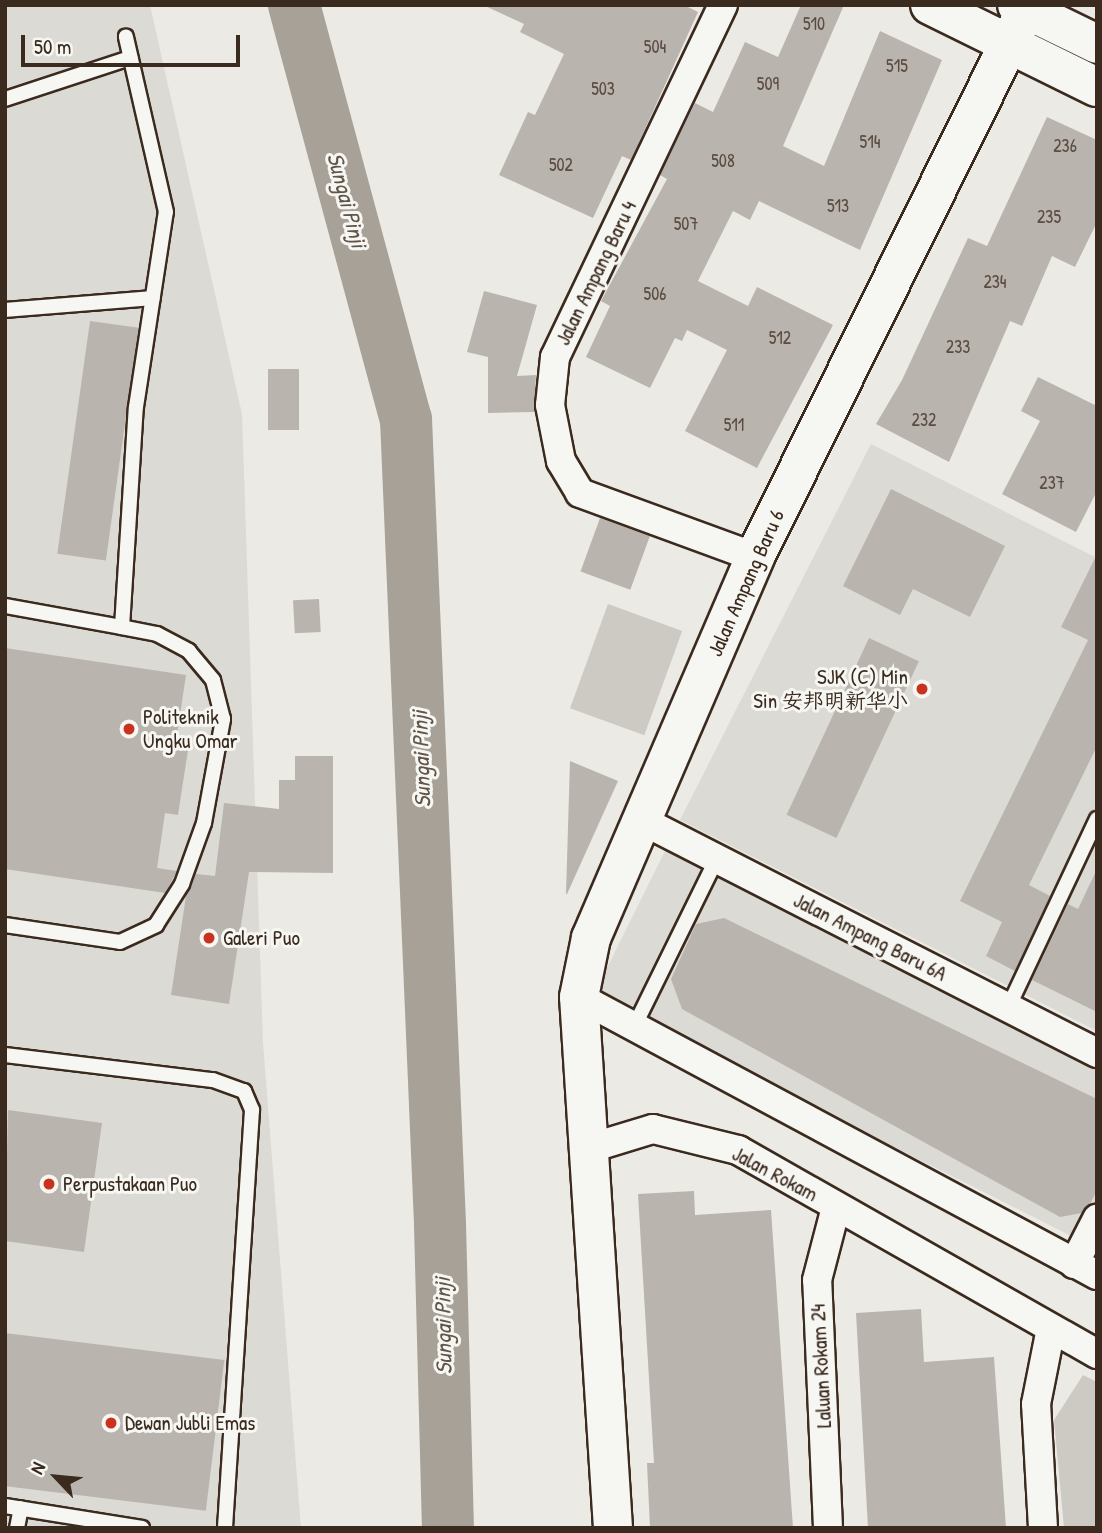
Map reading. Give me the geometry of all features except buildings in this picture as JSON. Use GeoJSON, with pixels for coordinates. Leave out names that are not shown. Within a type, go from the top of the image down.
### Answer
{"type":"FeatureCollection","features":[{"type":"Feature","properties":{"kind":"main road"},"geometry":{"type":"LineString","coordinates":[[930,5],[1097,88]]}},
{"type":"Feature","properties":{"kind":"main road","name":"Jalan Ampang Baru 6"},"geometry":{"type":"LineString","coordinates":[[587,1149],[579,997],[591,938],[755,557],[1009,44],[1024,7]]}},
{"type":"Feature","properties":{"kind":"main road"},"geometry":{"type":"LineString","coordinates":[[1024,7],[1097,44]]}},
{"type":"Feature","properties":{"kind":"main road"},"geometry":{"type":"LineString","coordinates":[[587,1149],[614,1528]]}},
{"type":"Feature","properties":{"kind":"street","name":"Jalan Ampang Baru 4"},"geometry":{"type":"LineString","coordinates":[[723,5],[555,357],[550,405],[561,461],[580,493],[755,557]]}},
{"type":"Feature","properties":{"kind":"street","name":"Jalan Ampang Baru 6A"},"geometry":{"type":"LineString","coordinates":[[643,821],[1097,1053]]}},
{"type":"Feature","properties":{"kind":"street"},"geometry":{"type":"LineString","coordinates":[[579,997],[633,1029],[1086,1269],[1097,1219]]}},
{"type":"Feature","properties":{"kind":"street","name":"Jalan Rokam"},"geometry":{"type":"LineString","coordinates":[[587,1149],[653,1129],[738,1150],[1097,1354]]}},
{"type":"Feature","properties":{"kind":"street","name":"Laluan Rokam 24"},"geometry":{"type":"LineString","coordinates":[[828,1528],[817,1280],[836,1207]]}},
{"type":"Feature","properties":{"kind":"street"},"geometry":{"type":"LineString","coordinates":[[1044,1528],[1036,1404],[1051,1328]]}},
{"type":"Feature","properties":{"kind":"lane"},"geometry":{"type":"LineString","coordinates":[[122,627],[136,407],[166,212],[126,37]]}},
{"type":"Feature","properties":{"kind":"lane"},"geometry":{"type":"LineString","coordinates":[[5,99],[130,58]]}},
{"type":"Feature","properties":{"kind":"lane"},"geometry":{"type":"LineString","coordinates":[[5,310],[153,298]]}},
{"type":"Feature","properties":{"kind":"lane"},"geometry":{"type":"LineString","coordinates":[[5,606],[157,634],[189,651],[213,680],[223,719],[204,823],[182,884],[156,925],[120,942],[5,925]]}},
{"type":"Feature","properties":{"kind":"lane"},"geometry":{"type":"LineString","coordinates":[[1008,1007],[1097,819]]}},
{"type":"Feature","properties":{"kind":"lane"},"geometry":{"type":"LineString","coordinates":[[633,1029],[717,858]]}},
{"type":"Feature","properties":{"kind":"lane"},"geometry":{"type":"LineString","coordinates":[[5,1055],[213,1080],[244,1091],[251,1110],[225,1528]]}},
{"type":"Feature","properties":{"kind":"lane"},"geometry":{"type":"LineString","coordinates":[[5,1506],[142,1528]]}},
{"type":"Feature","properties":{"kind":"lane"},"geometry":{"type":"LineString","coordinates":[[17,1528],[21,1508]]}},
{"type":"Feature","properties":{"kind":"shaded area","name":"Politeknik Ungku Omar"},"geometry":{"type":"Polygon","coordinates":[[[5,5],[150,5],[242,414],[263,1043],[301,1528],[5,1528],[5,5]]]}},
{"type":"Feature","properties":{"kind":"shaded area","name":"SJK (C) Min Sin 安邦明新华小"},"geometry":{"type":"Polygon","coordinates":[[[871,444],[1097,558],[1097,1031],[680,820],[871,444]]]}},
{"type":"Feature","properties":{"kind":"shaded area"},"geometry":{"type":"Polygon","coordinates":[[[608,604],[682,631],[644,735],[570,708],[608,604]]]}},
{"type":"Feature","properties":{"kind":"shaded area"},"geometry":{"type":"Polygon","coordinates":[[[673,835],[1097,1048],[1097,1249],[593,996],[673,835]]]}},
{"type":"Feature","properties":{"kind":"shaded area"},"geometry":{"type":"Polygon","coordinates":[[[1083,1375],[1097,1382],[1097,1528],[1064,1528],[1054,1420],[1083,1375]]]}},
{"type":"Feature","properties":{"kind":"waterway","name":"Sungai Pinji"},"geometry":{"type":"LineString","coordinates":[[294,5],[406,419],[440,1225],[448,1528]]}},
{"type":"Feature","properties":{"kind":"place","name":"SJK (C) Min Sin 安邦明新华小"},"geometry":{"type":"Point","coordinates":[922,689]}},
{"type":"Feature","properties":{"kind":"place","name":"Politeknik Ungku Omar"},"geometry":{"type":"Point","coordinates":[129,729]}},
{"type":"Feature","properties":{"kind":"place","name":"Galeri Puo"},"geometry":{"type":"Point","coordinates":[209,938]}},
{"type":"Feature","properties":{"kind":"place","name":"Perpustakaan Puo"},"geometry":{"type":"Point","coordinates":[49,1184]}},
{"type":"Feature","properties":{"kind":"place","name":"Dewan Jubli Emas"},"geometry":{"type":"Point","coordinates":[111,1423]}}]}
